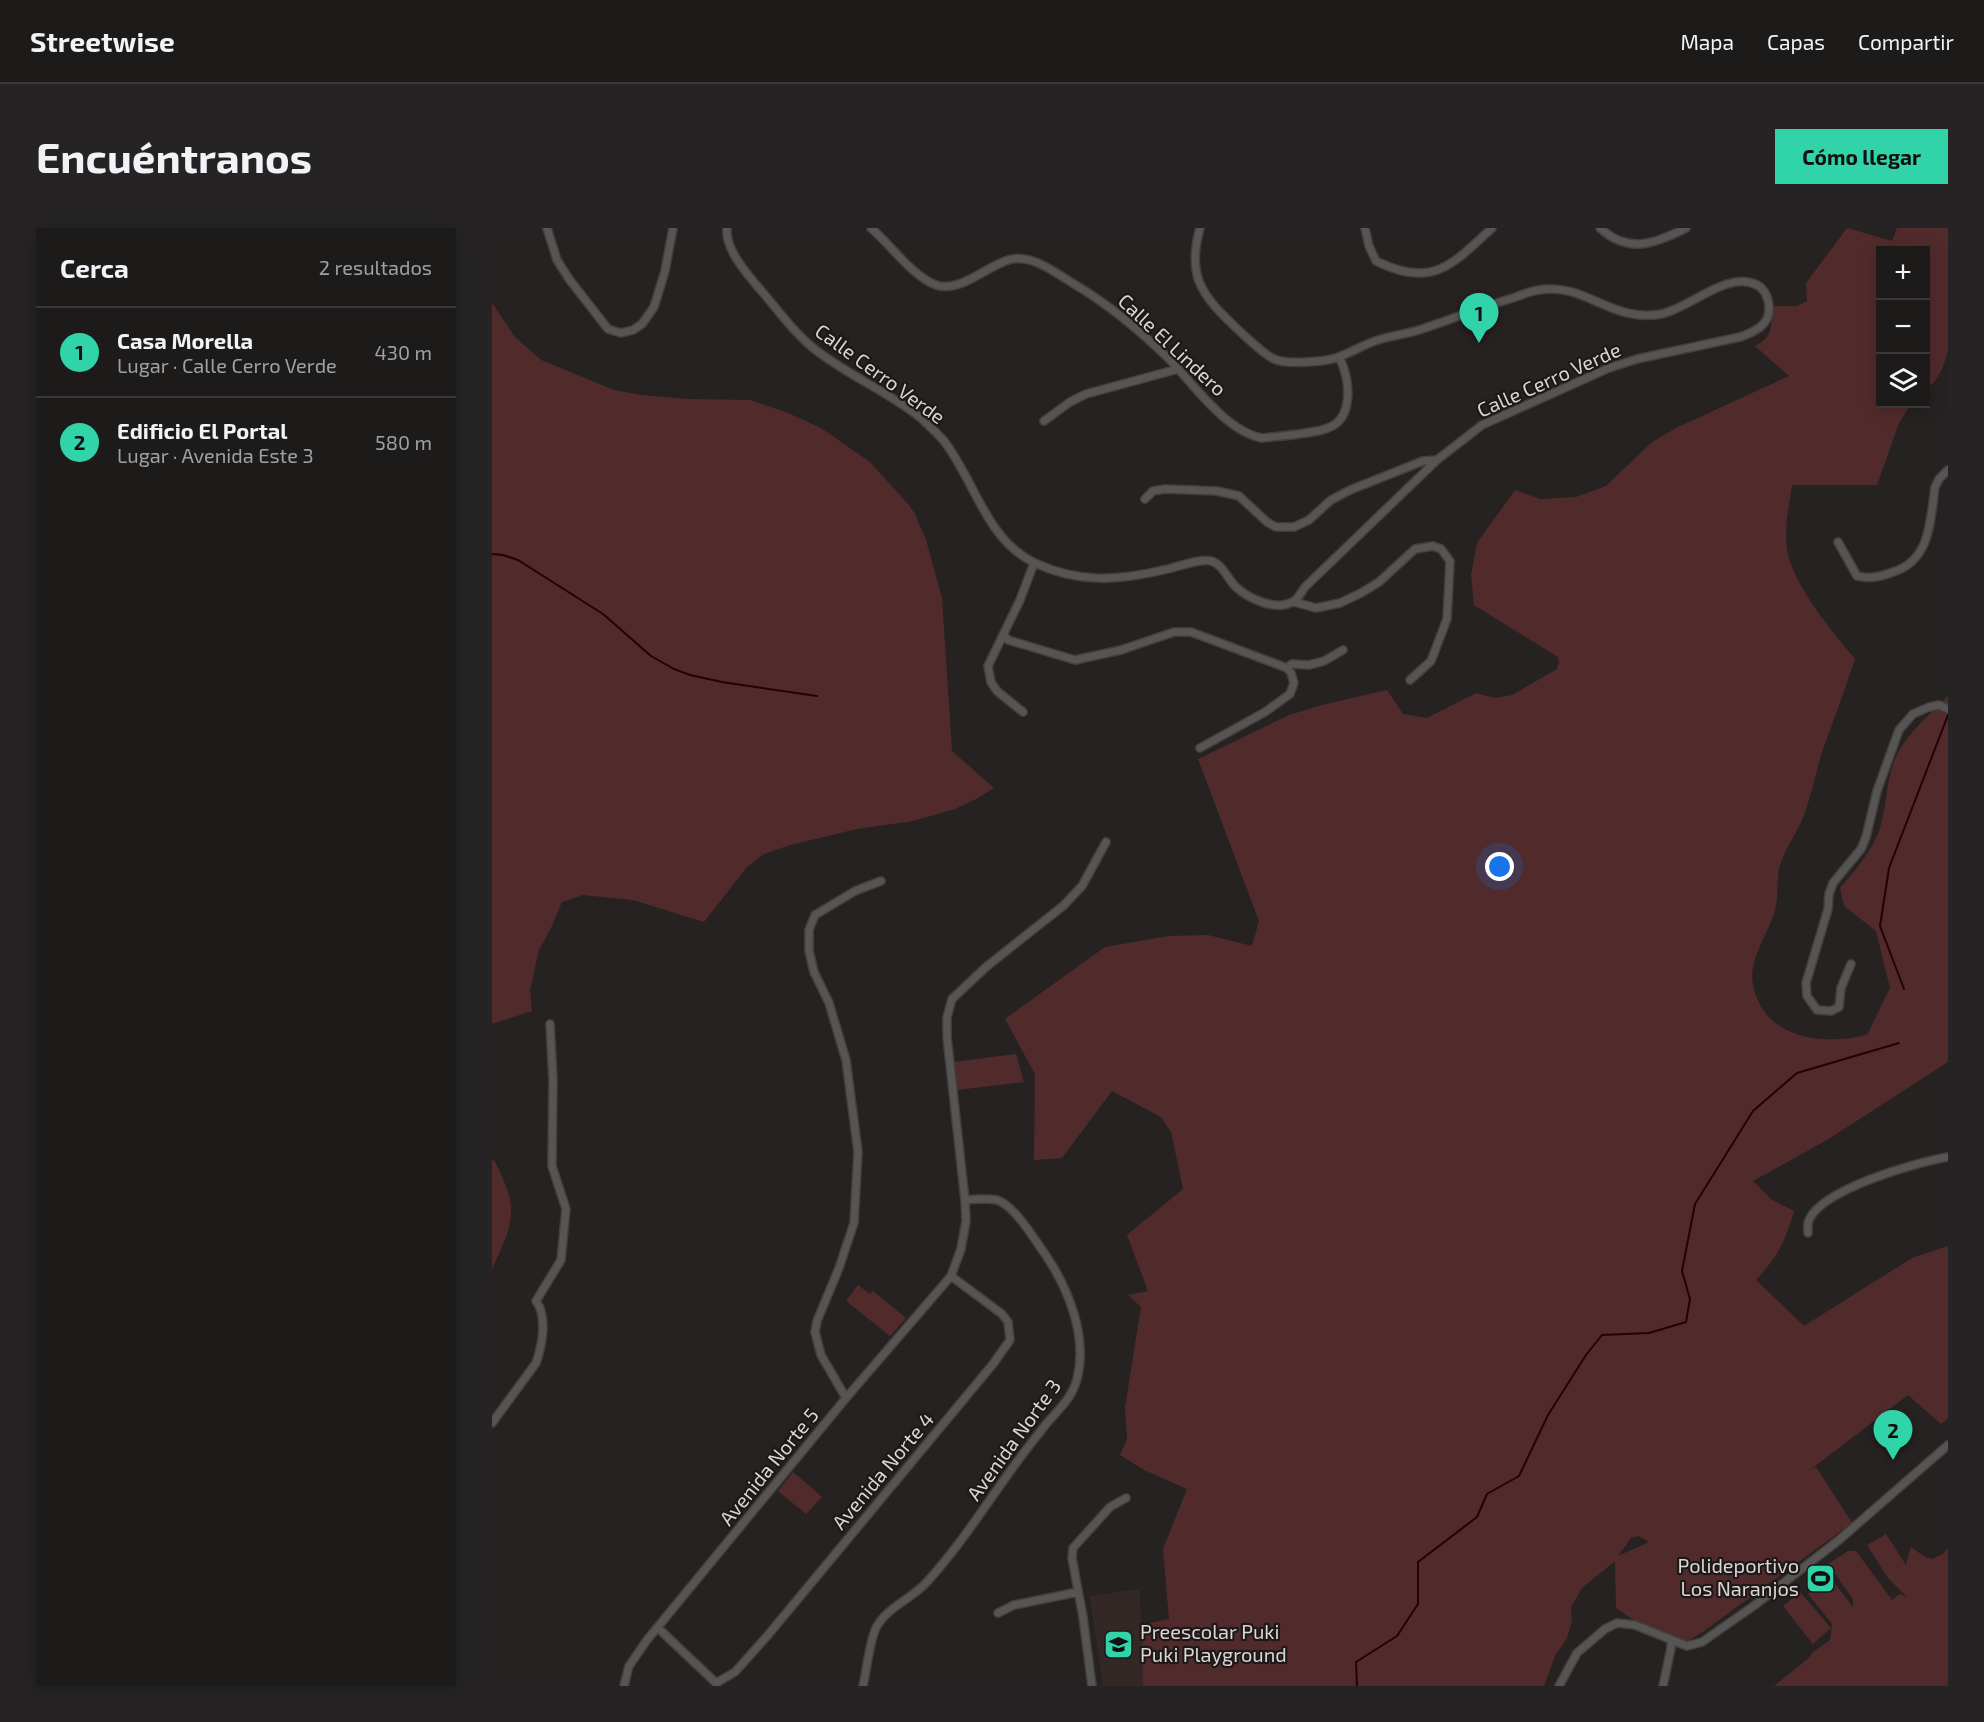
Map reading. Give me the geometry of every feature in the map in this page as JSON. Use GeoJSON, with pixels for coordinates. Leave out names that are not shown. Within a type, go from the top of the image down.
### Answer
{"type":"FeatureCollection","features":[{"type":"Feature","properties":{"kind":"street"},"geometry":{"type":"LineString","coordinates":[[547,228],[558,260],[569,279],[608,329],[621,333],[633,330],[642,324],[654,307],[665,271],[673,228]]}},
{"type":"Feature","properties":{"kind":"street","name":"Calle Cerro Verde"},"geometry":{"type":"LineString","coordinates":[[727,228],[726,234],[730,247],[738,261],[794,331],[835,364],[921,419],[944,441],[995,530],[1016,551],[1034,563],[1067,575],[1094,580],[1162,571],[1190,563],[1211,561],[1219,566],[1235,587],[1268,605],[1294,602],[1305,587],[1437,460],[1482,425],[1610,368],[1740,337],[1755,331],[1766,323],[1770,310],[1768,299],[1762,288],[1749,281],[1733,281],[1664,314],[1647,316],[1625,314],[1578,292],[1562,289],[1539,290],[1419,330],[1379,339],[1339,357],[1292,362],[1274,360],[1209,301],[1198,279],[1194,250],[1200,228]]}},
{"type":"Feature","properties":{"kind":"street","name":"Calle El Lindero"},"geometry":{"type":"LineString","coordinates":[[871,228],[925,279],[938,286],[950,286],[971,280],[1012,259],[1038,262],[1128,321],[1178,369],[1226,421],[1254,437],[1262,438],[1329,428],[1341,418],[1349,393],[1347,377],[1339,357]]}},
{"type":"Feature","properties":{"kind":"street"},"geometry":{"type":"LineString","coordinates":[[1365,228],[1369,246],[1376,261],[1392,270],[1421,273],[1436,272],[1450,265],[1492,228]]}},
{"type":"Feature","properties":{"kind":"street"},"geometry":{"type":"LineString","coordinates":[[1600,228],[1618,242],[1635,245],[1659,241],[1686,228]]}},
{"type":"Feature","properties":{"kind":"street"},"geometry":{"type":"LineString","coordinates":[[1044,421],[1070,402],[1086,394],[1178,369]]}},
{"type":"Feature","properties":{"kind":"street"},"geometry":{"type":"LineString","coordinates":[[1145,499],[1153,491],[1165,489],[1216,491],[1239,496],[1267,522],[1276,527],[1294,527],[1309,520],[1331,500],[1350,490],[1416,463],[1437,460]]}},
{"type":"Feature","properties":{"kind":"street"},"geometry":{"type":"LineString","coordinates":[[1838,542],[1857,576],[1868,579],[1903,569],[1918,557],[1927,540],[1935,487],[1948,470]]}},
{"type":"Feature","properties":{"kind":"street"},"geometry":{"type":"LineString","coordinates":[[1294,602],[1316,608],[1340,603],[1379,582],[1415,549],[1432,546],[1441,549],[1450,561],[1448,619],[1431,661],[1410,680]]}},
{"type":"Feature","properties":{"kind":"street"},"geometry":{"type":"LineString","coordinates":[[1023,712],[997,691],[991,682],[988,666],[1004,636],[1034,563]]}},
{"type":"Feature","properties":{"kind":"street"},"geometry":{"type":"LineString","coordinates":[[1004,636],[1008,640],[1075,660],[1121,650],[1174,632],[1191,632],[1287,668],[1294,684],[1290,694],[1265,712],[1200,748]]}},
{"type":"Feature","properties":{"kind":"street"},"geometry":{"type":"LineString","coordinates":[[1287,668],[1292,664],[1309,665],[1324,661],[1343,650]]}},
{"type":"Feature","properties":{"kind":"street"},"geometry":{"type":"LineString","coordinates":[[1851,964],[1841,988],[1839,1007],[1831,1011],[1817,1010],[1807,996],[1806,983],[1825,920],[1829,894],[1833,883],[1862,849],[1876,791],[1899,730],[1913,714],[1929,707],[1939,705],[1948,709]]}},
{"type":"Feature","properties":{"kind":"street"},"geometry":{"type":"LineString","coordinates":[[951,1276],[961,1249],[966,1221],[947,1037],[947,1017],[952,999],[986,967],[1063,906],[1082,886],[1106,842]]}},
{"type":"Feature","properties":{"kind":"street"},"geometry":{"type":"LineString","coordinates":[[846,1398],[821,1355],[815,1332],[817,1321],[839,1268],[854,1223],[858,1152],[846,1060],[829,1003],[814,972],[809,951],[809,930],[815,915],[855,891],[881,881]]}},
{"type":"Feature","properties":{"kind":"street"},"geometry":{"type":"LineString","coordinates":[[492,1423],[536,1363],[542,1325],[540,1306],[536,1301],[561,1260],[566,1209],[552,1166],[553,1080],[550,1024]]}},
{"type":"Feature","properties":{"kind":"street"},"geometry":{"type":"LineString","coordinates":[[1808,1233],[1808,1221],[1816,1209],[1845,1190],[1922,1161],[1948,1157]]}},
{"type":"Feature","properties":{"kind":"street","name":"Avenida Norte 3"},"geometry":{"type":"LineString","coordinates":[[863,1686],[875,1630],[883,1618],[925,1585],[942,1564],[975,1523],[1014,1466],[1049,1421],[1064,1406],[1077,1378],[1079,1346],[1076,1328],[1071,1303],[1057,1272],[1031,1234],[1007,1205],[987,1199],[965,1200]]}},
{"type":"Feature","properties":{"kind":"street","name":"Avenida Norte 5"},"geometry":{"type":"LineString","coordinates":[[624,1686],[629,1666],[647,1640],[846,1398],[951,1276]]}},
{"type":"Feature","properties":{"kind":"street","name":"Avenida Norte 4"},"geometry":{"type":"LineString","coordinates":[[717,1684],[735,1672],[768,1635],[1011,1340],[1008,1322],[1002,1314],[951,1276]]}},
{"type":"Feature","properties":{"kind":"street"},"geometry":{"type":"LineString","coordinates":[[1558,1686],[1576,1653],[1605,1629],[1617,1623],[1635,1625],[1687,1646],[1702,1642],[1755,1605],[1839,1540],[1948,1445]]}},
{"type":"Feature","properties":{"kind":"street"},"geometry":{"type":"LineString","coordinates":[[1092,1686],[1072,1558],[1073,1548],[1110,1507],[1126,1498]]}},
{"type":"Feature","properties":{"kind":"street"},"geometry":{"type":"LineString","coordinates":[[998,1613],[1014,1605],[1078,1592]]}},
{"type":"Feature","properties":{"kind":"street"},"geometry":{"type":"LineString","coordinates":[[658,1628],[717,1684]]}},
{"type":"Feature","properties":{"kind":"street"},"geometry":{"type":"LineString","coordinates":[[1663,1686],[1671,1640]]}},
{"type":"Feature","properties":{"kind":"shaded area"},"geometry":{"type":"Polygon","coordinates":[[[1847,228],[1892,241],[1897,228],[1948,228],[1948,350],[1940,372],[1930,386],[1930,246],[1876,246],[1876,408],[1908,408],[1899,423],[1877,485],[1792,485],[1786,533],[1790,563],[1814,607],[1855,659],[1823,749],[1804,815],[1780,865],[1775,910],[1753,966],[1753,984],[1759,1002],[1769,1017],[1782,1027],[1797,1034],[1832,1039],[1867,1035],[1890,988],[1876,931],[1844,906],[1840,888],[1876,839],[1884,811],[1891,770],[1899,751],[1915,729],[1948,696],[1948,1062],[1827,1140],[1753,1181],[1771,1199],[1794,1211],[1780,1248],[1756,1280],[1804,1326],[1912,1258],[1948,1246],[1948,1418],[1941,1424],[1908,1395],[1810,1470],[1816,1467],[1852,1523],[1688,1641],[1632,1619],[1616,1608],[1615,1561],[1582,1588],[1571,1607],[1572,1621],[1567,1638],[1555,1656],[1544,1686],[1143,1686],[1141,1625],[1169,1619],[1163,1549],[1187,1489],[1144,1470],[1120,1455],[1127,1439],[1125,1407],[1141,1307],[1128,1295],[1148,1291],[1127,1235],[1183,1189],[1171,1132],[1161,1117],[1112,1091],[1062,1158],[1034,1160],[1035,1074],[1005,1019],[1105,947],[1169,936],[1208,935],[1252,946],[1259,921],[1198,759],[1289,715],[1326,704],[1387,690],[1403,714],[1427,718],[1476,693],[1494,698],[1512,695],[1557,669],[1558,657],[1474,605],[1471,575],[1477,543],[1515,490],[1540,499],[1576,497],[1606,486],[1652,442],[1678,427],[1789,376],[1755,346],[1766,339],[1770,330],[1772,306],[1797,306],[1807,301],[1806,283],[1847,228]],[[1639,1536],[1631,1538],[1618,1556],[1649,1542],[1639,1536]]]}},
{"type":"Feature","properties":{"kind":"shaded area"},"geometry":{"type":"Polygon","coordinates":[[[492,303],[515,337],[541,360],[614,390],[688,399],[750,400],[788,413],[821,428],[870,462],[908,504],[926,540],[942,598],[952,751],[994,788],[955,809],[913,821],[857,829],[790,845],[764,854],[747,867],[704,922],[633,900],[583,895],[562,902],[539,950],[530,990],[532,1011],[492,1024],[492,303]]]}},
{"type":"Feature","properties":{"kind":"shaded area"},"geometry":{"type":"Polygon","coordinates":[[[1016,1054],[1024,1082],[957,1090],[953,1062],[1016,1054]]]}},
{"type":"Feature","properties":{"kind":"shaded area"},"geometry":{"type":"Polygon","coordinates":[[[492,1158],[508,1192],[511,1215],[507,1235],[492,1269],[492,1158]]]}},
{"type":"Feature","properties":{"kind":"shaded area"},"geometry":{"type":"Polygon","coordinates":[[[858,1285],[870,1294],[873,1291],[906,1318],[890,1336],[846,1301],[858,1285]]]}},
{"type":"Feature","properties":{"kind":"shaded area"},"geometry":{"type":"Polygon","coordinates":[[[793,1472],[822,1497],[806,1514],[778,1491],[793,1472]]]}},
{"type":"Feature","properties":{"kind":"shaded area"},"geometry":{"type":"Polygon","coordinates":[[[1886,1534],[1906,1565],[1911,1547],[1932,1559],[1943,1554],[1948,1548],[1948,1686],[1774,1686],[1830,1640],[1832,1624],[1808,1594],[1830,1577],[1853,1607],[1853,1599],[1828,1564],[1848,1551],[1856,1551],[1892,1600],[1900,1594],[1907,1597],[1888,1578],[1867,1545],[1886,1534]]]}},
{"type":"Feature","properties":{"kind":"shaded area","name":"Preescolar Puki Puki Playground"},"geometry":{"type":"Polygon","coordinates":[[[1140,1589],[1143,1686],[1103,1686],[1090,1596],[1140,1589]]]}},
{"type":"Feature","properties":{"kind":"shaded area"},"geometry":{"type":"Polygon","coordinates":[[[1800,1592],[1831,1628],[1813,1644],[1783,1606],[1800,1592]]]}},
{"type":"Feature","properties":{"kind":"waterway"},"geometry":{"type":"LineString","coordinates":[[492,554],[518,560],[603,614],[651,656],[674,669],[722,682],[817,696]]}},
{"type":"Feature","properties":{"kind":"waterway"},"geometry":{"type":"LineString","coordinates":[[1904,989],[1880,926],[1889,868],[1948,715]]}},
{"type":"Feature","properties":{"kind":"waterway"},"geometry":{"type":"LineString","coordinates":[[1357,1686],[1356,1662],[1397,1636],[1418,1604],[1418,1562],[1477,1517],[1487,1494],[1519,1476],[1548,1415],[1586,1355],[1602,1335],[1649,1333],[1686,1322],[1690,1299],[1682,1271],[1695,1204],[1753,1111],[1797,1073],[1899,1043]]}},
{"type":"Feature","properties":{"kind":"place","name":"Casa Morella"},"geometry":{"type":"Point","coordinates":[1479,343]}},
{"type":"Feature","properties":{"kind":"place","name":"Edificio El Portal"},"geometry":{"type":"Point","coordinates":[1893,1460]}},
{"type":"Feature","properties":{"kind":"place","name":"Polideportivo Los Naranjos"},"geometry":{"type":"Point","coordinates":[1820,1578]}},
{"type":"Feature","properties":{"kind":"place","name":"Preescolar Puki Puki Playground"},"geometry":{"type":"Point","coordinates":[1119,1644]}}]}
